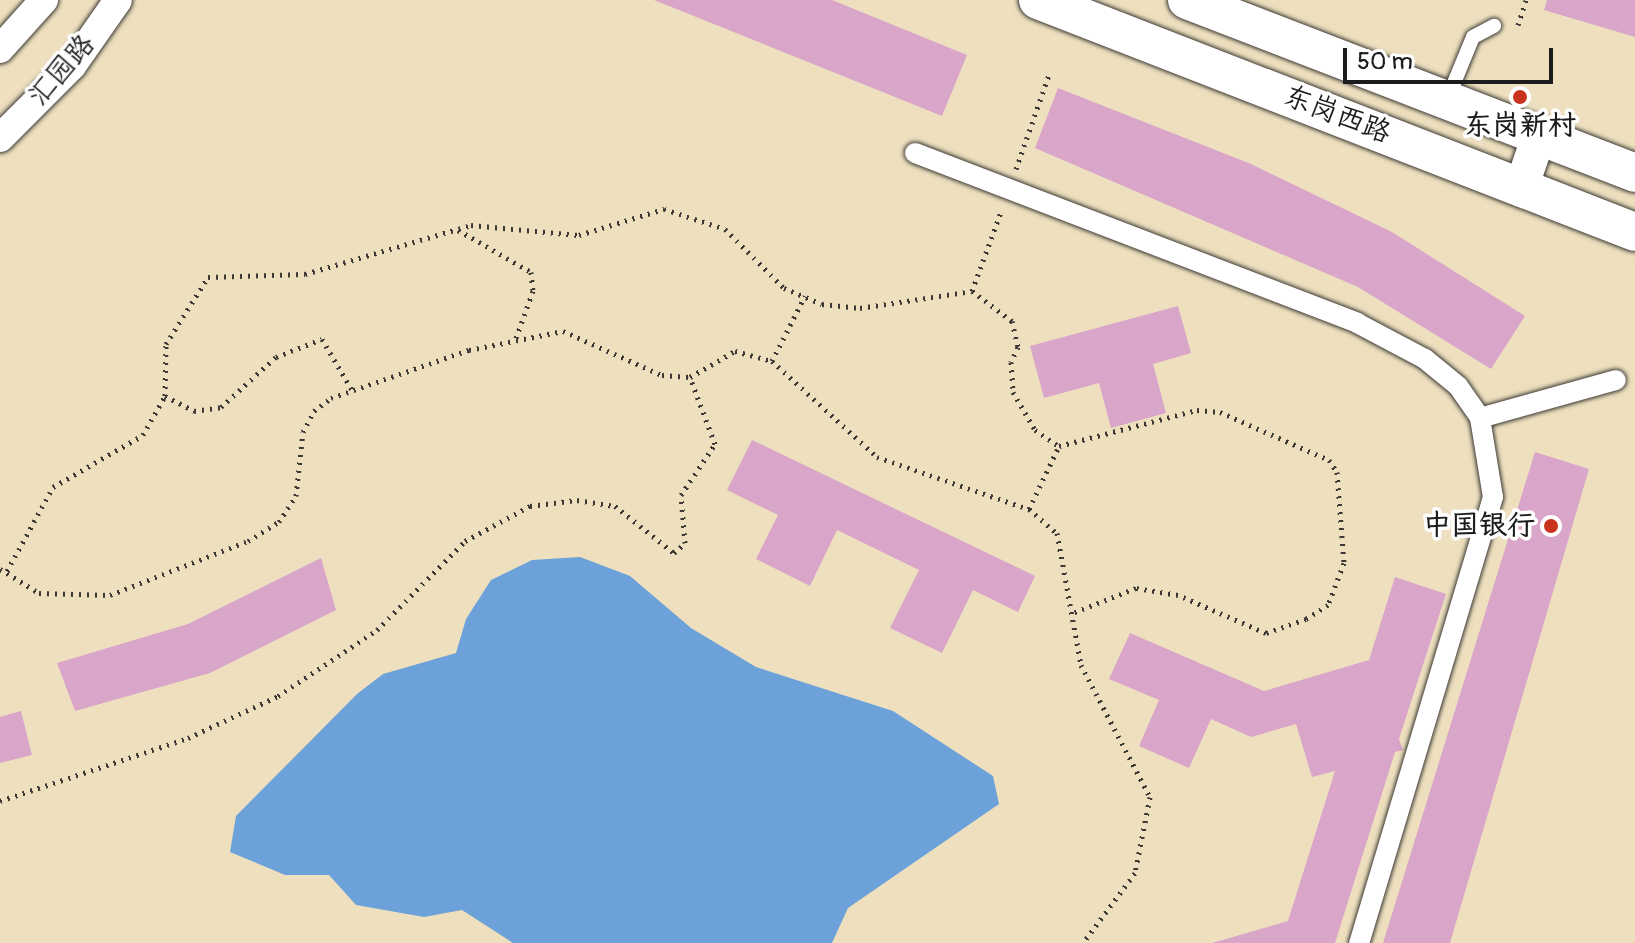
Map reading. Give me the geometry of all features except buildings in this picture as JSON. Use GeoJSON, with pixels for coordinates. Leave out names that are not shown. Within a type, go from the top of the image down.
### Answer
{"type":"FeatureCollection","features":[{"type":"Feature","properties":{"kind":"main road","name":"东岗西路"},"geometry":{"type":"LineString","coordinates":[[1038,0],[1522,185],[1620,226]]}},
{"type":"Feature","properties":{"kind":"main road","name":"东岗西路"},"geometry":{"type":"LineString","coordinates":[[1187,0],[1631,170]]}},
{"type":"Feature","properties":{"kind":"main road"},"geometry":{"type":"LineString","coordinates":[[1620,226],[1635,247]]}},
{"type":"Feature","properties":{"kind":"street","name":"汇园路"},"geometry":{"type":"LineString","coordinates":[[0,49],[44,0]]}},
{"type":"Feature","properties":{"kind":"street","name":"汇园路"},"geometry":{"type":"LineString","coordinates":[[0,138],[72,66],[118,0]]}},
{"type":"Feature","properties":{"kind":"street"},"geometry":{"type":"LineString","coordinates":[[1522,185],[1539,136]]}},
{"type":"Feature","properties":{"kind":"street"},"geometry":{"type":"LineString","coordinates":[[915,153],[1357,323],[1425,359],[1458,386],[1480,418],[1493,497],[1359,943]]}},
{"type":"Feature","properties":{"kind":"street"},"geometry":{"type":"LineString","coordinates":[[1480,418],[1616,380]]}},
{"type":"Feature","properties":{"kind":"lane"},"geometry":{"type":"LineString","coordinates":[[1446,100],[1473,37],[1494,26]]}},
{"type":"Feature","properties":{"kind":"path"},"geometry":{"type":"LineString","coordinates":[[1518,25],[1526,0]]}},
{"type":"Feature","properties":{"kind":"path"},"geometry":{"type":"LineString","coordinates":[[972,291],[1049,75]]}},
{"type":"Feature","properties":{"kind":"path"},"geometry":{"type":"LineString","coordinates":[[1073,613],[1136,588],[1178,595],[1266,633],[1306,619],[1328,605],[1344,563],[1337,472],[1329,460],[1209,411],[1059,446],[1035,430],[1013,392],[1011,362],[1018,347],[1012,321],[972,291],[860,308],[805,296],[784,288],[725,229],[687,213],[664,209],[579,235],[505,223],[458,229],[305,274],[208,277],[166,344],[165,396],[143,435],[53,487],[3,570],[39,593],[110,595],[248,541],[279,522],[296,496],[303,432],[314,411],[352,390],[516,338],[563,331],[662,375],[690,377],[735,351],[772,361],[877,457],[1029,509],[1057,533],[1073,613],[1090,691],[1150,797],[1135,873],[1083,943]]}},
{"type":"Feature","properties":{"kind":"path"},"geometry":{"type":"LineString","coordinates":[[458,229],[531,272],[533,291],[516,338]]}},
{"type":"Feature","properties":{"kind":"path"},"geometry":{"type":"LineString","coordinates":[[772,361],[805,296]]}},
{"type":"Feature","properties":{"kind":"path"},"geometry":{"type":"LineString","coordinates":[[165,396],[194,411],[221,407],[276,357],[322,339],[352,390]]}},
{"type":"Feature","properties":{"kind":"path"},"geometry":{"type":"LineString","coordinates":[[0,801],[188,738],[278,696],[377,630],[465,541],[530,506],[577,500],[615,506],[674,553],[685,543],[681,495],[715,444],[690,377]]}},
{"type":"Feature","properties":{"kind":"path"},"geometry":{"type":"LineString","coordinates":[[1029,509],[1059,446]]}},
{"type":"Feature","properties":{"kind":"water"},"geometry":{"type":"Polygon","coordinates":[[[580,557],[630,576],[691,628],[756,667],[893,711],[993,776],[999,804],[848,908],[832,943],[513,943],[462,910],[424,917],[356,905],[329,875],[285,875],[230,852],[236,816],[357,694],[383,674],[456,653],[466,619],[491,580],[532,560],[580,557]]]}},
{"type":"Feature","properties":{"kind":"place","name":"东岗新村"},"geometry":{"type":"Point","coordinates":[1520,97]}},
{"type":"Feature","properties":{"kind":"place","name":"中国银行"},"geometry":{"type":"Point","coordinates":[1551,526]}}]}
